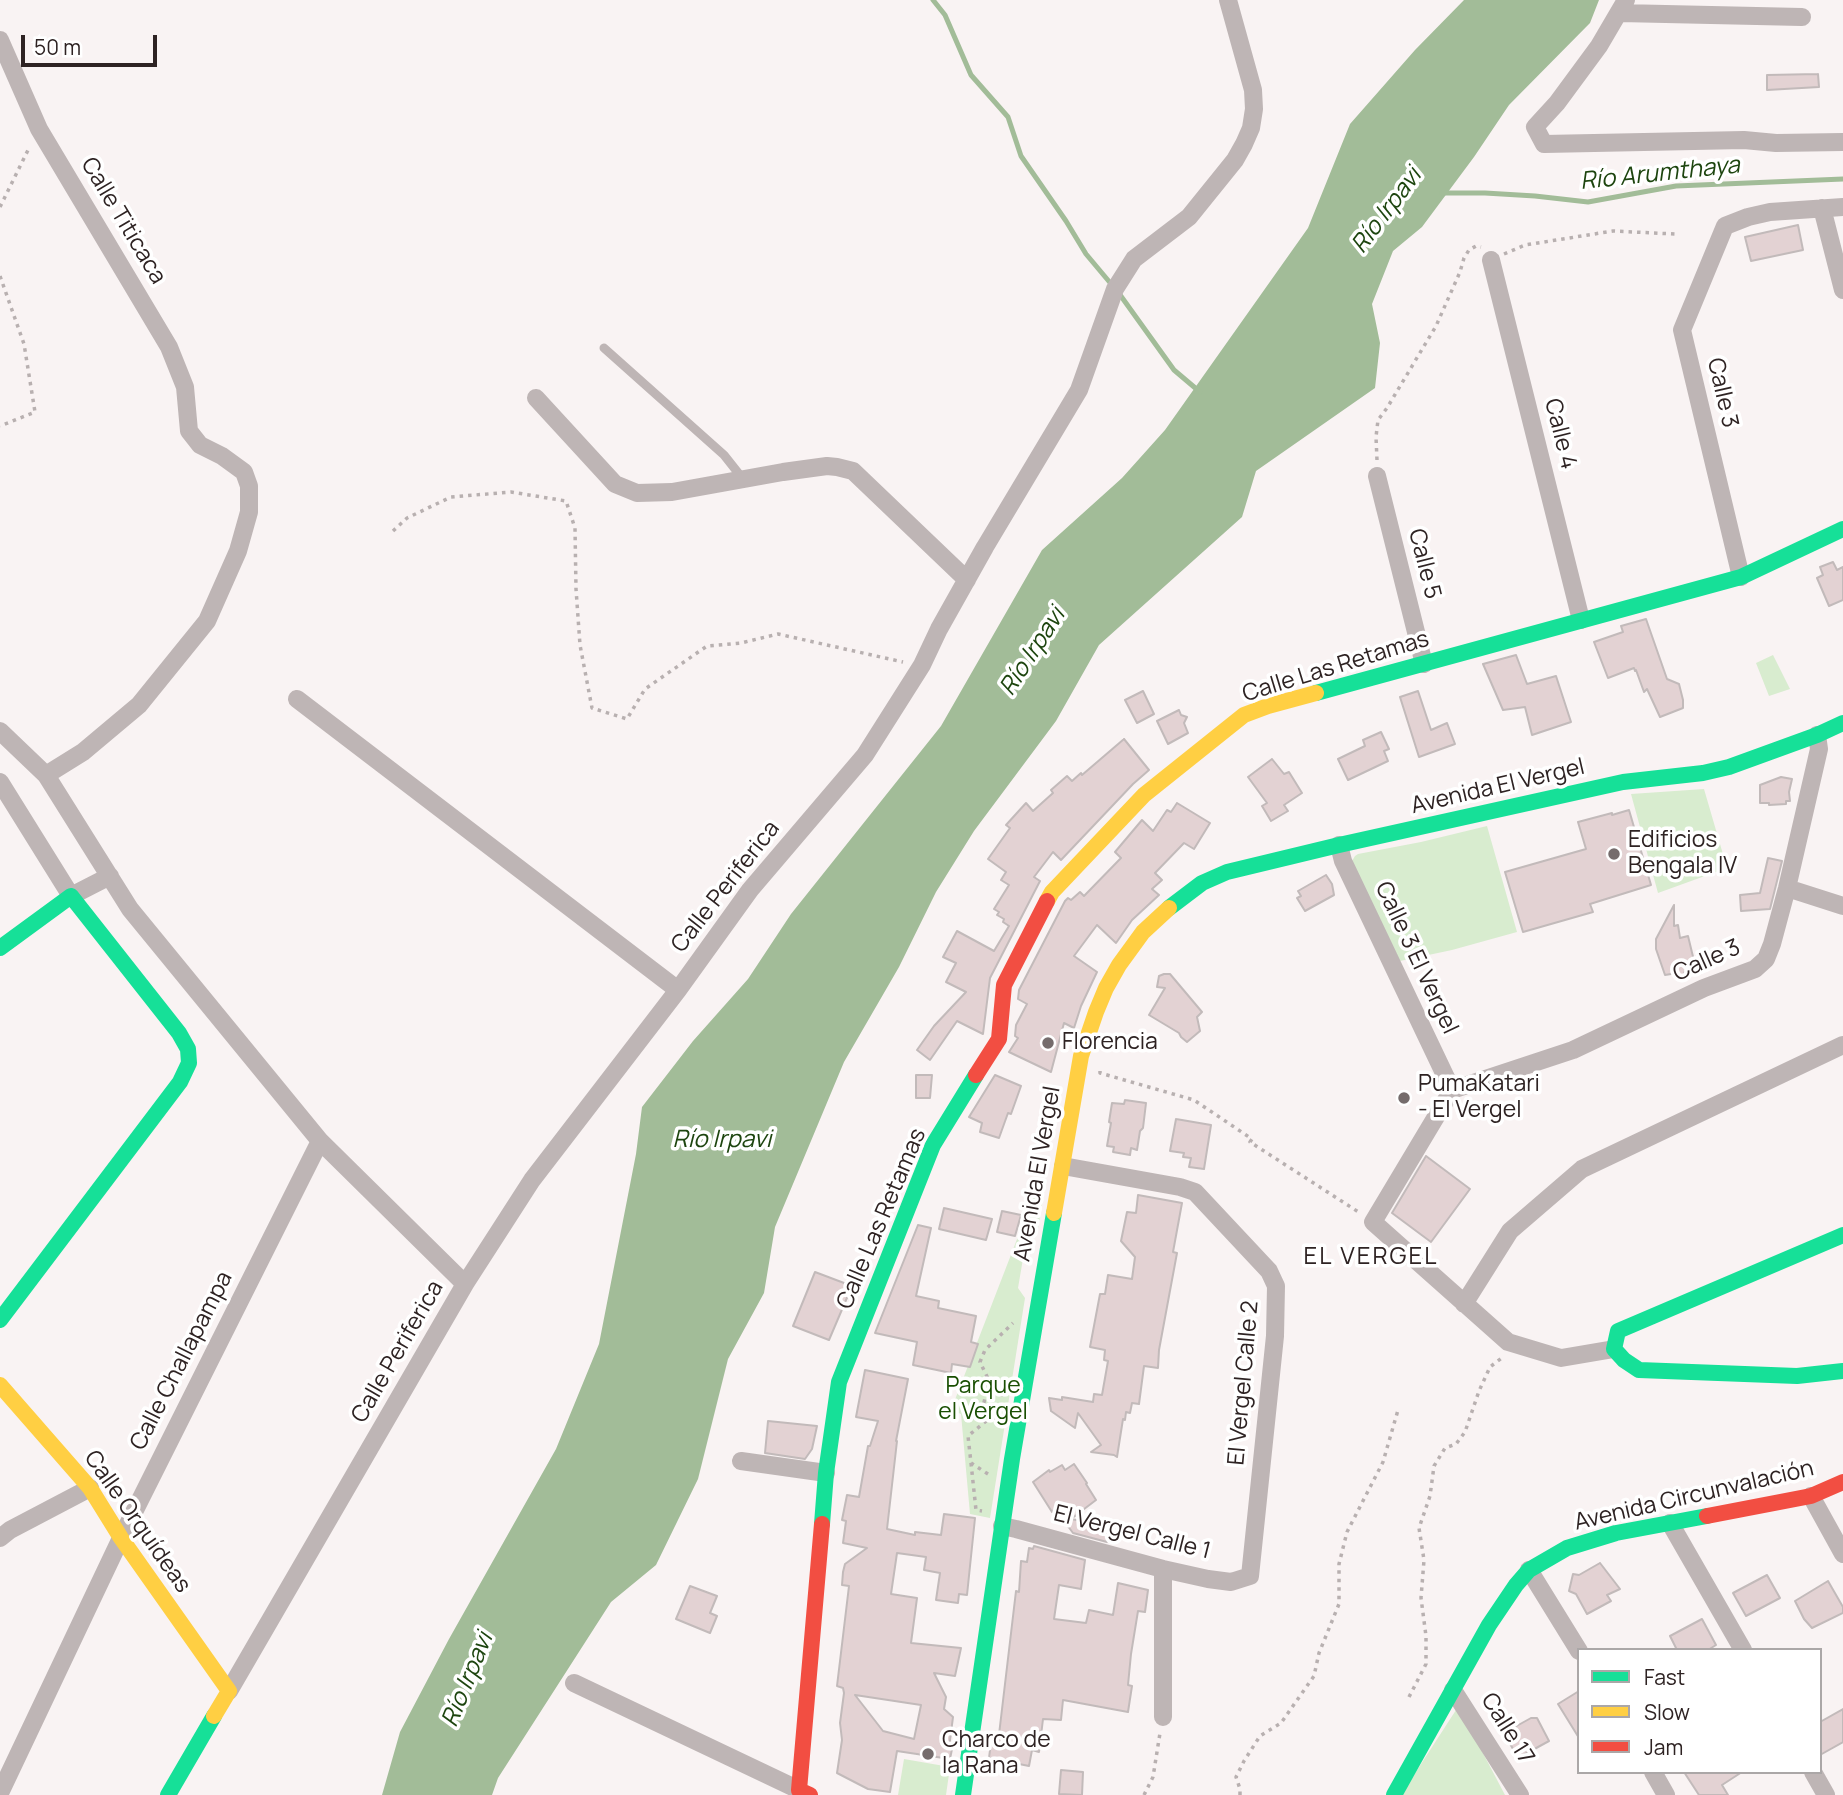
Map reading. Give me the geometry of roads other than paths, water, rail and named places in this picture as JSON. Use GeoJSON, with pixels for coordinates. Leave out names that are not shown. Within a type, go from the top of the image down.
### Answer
{"type":"FeatureCollection","features":[{"type":"Feature","properties":{"kind":"street","name":"Calle Periferica"},"geometry":{"type":"LineString","coordinates":[[168,1795],[466,1284],[532,1180],[678,990],[750,890],[865,755],[922,666],[939,629],[1079,390],[1115,289],[1135,259],[1189,217],[1235,160],[1251,128],[1254,109],[1253,90],[1228,0]]}},
{"type":"Feature","properties":{"kind":"street"},"geometry":{"type":"LineString","coordinates":[[1802,17],[1623,6],[1600,46],[1557,103],[1535,127],[1544,144],[1744,140],[1843,142]]}},
{"type":"Feature","properties":{"kind":"street","name":"Calle Titicaca"},"geometry":{"type":"LineString","coordinates":[[0,40],[39,129],[169,347],[185,387],[190,431],[200,445],[222,456],[244,472],[249,486],[248,512],[238,551],[207,621],[139,705],[83,752],[46,775]]}},
{"type":"Feature","properties":{"kind":"street"},"geometry":{"type":"LineString","coordinates":[[1843,207],[1822,208],[1843,290]]}},
{"type":"Feature","properties":{"kind":"street","name":"Calle 3"},"geometry":{"type":"LineString","coordinates":[[1741,577],[1682,330],[1725,226],[1770,212],[1822,208]]}},
{"type":"Feature","properties":{"kind":"street","name":"Calle 4"},"geometry":{"type":"LineString","coordinates":[[1491,260],[1581,620]]}},
{"type":"Feature","properties":{"kind":"street"},"geometry":{"type":"LineString","coordinates":[[536,398],[615,484],[637,493],[671,492],[827,467],[853,471],[967,580]]}},
{"type":"Feature","properties":{"kind":"street","name":"Calle 5"},"geometry":{"type":"LineString","coordinates":[[1377,476],[1424,664]]}},
{"type":"Feature","properties":{"kind":"street","name":"Calle Las Retamas"},"geometry":{"type":"LineString","coordinates":[[805,1792],[826,1473],[839,1382],[933,1145],[999,1039],[1004,985],[1052,892],[1144,795],[1244,715],[1268,706],[1741,577],[1843,529]]}},
{"type":"Feature","properties":{"kind":"street"},"geometry":{"type":"LineString","coordinates":[[297,699],[678,990]]}},
{"type":"Feature","properties":{"kind":"street","name":"Avenida El Vergel"},"geometry":{"type":"LineString","coordinates":[[963,1795],[1002,1526],[1081,1056],[1106,988],[1143,933],[1174,903],[1202,883],[1227,872],[1623,782],[1703,773],[1729,767],[1843,723]]}},
{"type":"Feature","properties":{"kind":"street"},"geometry":{"type":"LineString","coordinates":[[0,731],[46,775],[130,909],[320,1141],[466,1284]]}},
{"type":"Feature","properties":{"kind":"street","name":"Calle 3"},"geometry":{"type":"LineString","coordinates":[[1452,1090],[1573,1049],[1704,988],[1755,969],[1766,959],[1787,888],[1819,749],[1817,735]]}},
{"type":"Feature","properties":{"kind":"street"},"geometry":{"type":"LineString","coordinates":[[0,782],[71,896],[179,1033],[188,1049],[189,1063],[180,1082],[0,1320]]}},
{"type":"Feature","properties":{"kind":"street","name":"Calle 3 El Vergel"},"geometry":{"type":"LineString","coordinates":[[1339,845],[1343,861],[1452,1090]]}},
{"type":"Feature","properties":{"kind":"street"},"geometry":{"type":"LineString","coordinates":[[0,948],[71,896],[110,876]]}},
{"type":"Feature","properties":{"kind":"street"},"geometry":{"type":"LineString","coordinates":[[1787,888],[1843,906]]}},
{"type":"Feature","properties":{"kind":"street"},"geometry":{"type":"LineString","coordinates":[[1464,1304],[1510,1231],[1581,1169],[1843,1045]]}},
{"type":"Feature","properties":{"kind":"street"},"geometry":{"type":"LineString","coordinates":[[1452,1090],[1373,1222],[1508,1342],[1561,1358],[1615,1349]]}},
{"type":"Feature","properties":{"kind":"street","name":"Calle Challapampa"},"geometry":{"type":"LineString","coordinates":[[4,1793],[121,1538],[320,1141]]}},
{"type":"Feature","properties":{"kind":"street","name":"El Vergel Calle 2"},"geometry":{"type":"LineString","coordinates":[[1063,1166],[1195,1192],[1269,1271],[1276,1286],[1275,1336],[1250,1576]]}},
{"type":"Feature","properties":{"kind":"street"},"geometry":{"type":"LineString","coordinates":[[1843,1235],[1618,1331],[1615,1349],[1624,1360],[1639,1370],[1797,1377],[1843,1371]]}},
{"type":"Feature","properties":{"kind":"street","name":"Calle Orquídeas"},"geometry":{"type":"LineString","coordinates":[[0,1385],[90,1488],[121,1538],[229,1691]]}},
{"type":"Feature","properties":{"kind":"street"},"geometry":{"type":"LineString","coordinates":[[741,1461],[826,1473]]}},
{"type":"Feature","properties":{"kind":"street","name":"Avenida Circunvalación"},"geometry":{"type":"LineString","coordinates":[[1394,1795],[1489,1625],[1529,1570],[1567,1548],[1616,1533],[1811,1496],[1843,1482]]}},
{"type":"Feature","properties":{"kind":"street"},"geometry":{"type":"LineString","coordinates":[[0,1538],[10,1530],[90,1488]]}},
{"type":"Feature","properties":{"kind":"street"},"geometry":{"type":"LineString","coordinates":[[1811,1496],[1843,1554]]}},
{"type":"Feature","properties":{"kind":"street"},"geometry":{"type":"LineString","coordinates":[[1670,1523],[1742,1648]]}},
{"type":"Feature","properties":{"kind":"street","name":"El Vergel Calle 1"},"geometry":{"type":"LineString","coordinates":[[1002,1526],[1163,1569],[1231,1582],[1250,1576]]}},
{"type":"Feature","properties":{"kind":"street"},"geometry":{"type":"LineString","coordinates":[[1163,1569],[1163,1717]]}},
{"type":"Feature","properties":{"kind":"street"},"geometry":{"type":"LineString","coordinates":[[1529,1570],[1577,1648]]}},
{"type":"Feature","properties":{"kind":"street"},"geometry":{"type":"LineString","coordinates":[[573,1684],[805,1792]]}},
{"type":"Feature","properties":{"kind":"street","name":"Calle 17"},"geometry":{"type":"LineString","coordinates":[[1453,1690],[1520,1795]]}},
{"type":"Feature","properties":{"kind":"street"},"geometry":{"type":"LineString","coordinates":[[1654,1774],[1666,1795]]}},
{"type":"Feature","properties":{"kind":"street"},"geometry":{"type":"LineString","coordinates":[[1814,1774],[1826,1795]]}},
{"type":"Feature","properties":{"kind":"lane"},"geometry":{"type":"LineString","coordinates":[[604,348],[724,455],[743,479]]}},
{"type":"Feature","properties":{"kind":"water","name":"Río Irpavi"},"geometry":{"type":"Polygon","coordinates":[[[1464,0],[1599,0],[1590,23],[1509,105],[1422,227],[1393,251],[1372,304],[1380,343],[1375,388],[1256,471],[1242,517],[1099,645],[1056,721],[974,831],[936,892],[899,967],[844,1062],[775,1227],[764,1293],[728,1359],[698,1479],[656,1565],[611,1602],[498,1778],[492,1795],[382,1795],[400,1732],[556,1449],[599,1344],[636,1154],[642,1107],[693,1041],[748,979],[791,914],[941,726],[1042,550],[1122,478],[1165,430],[1308,228],[1350,124],[1415,50],[1464,0]]]}},
{"type":"Feature","properties":{"kind":"waterway"},"geometry":{"type":"LineString","coordinates":[[933,0],[945,15],[971,75],[1008,117],[1021,156],[1086,254],[1112,285]]}},
{"type":"Feature","properties":{"kind":"waterway","name":"Río Arumthaya"},"geometry":{"type":"LineString","coordinates":[[1442,193],[1535,196],[1588,202],[1676,186],[1843,179]]}},
{"type":"Feature","properties":{"kind":"waterway"},"geometry":{"type":"LineString","coordinates":[[1118,292],[1174,370],[1200,392]]}},
{"type":"Feature","properties":{"kind":"place","name":"Edificios Bengala IV"},"geometry":{"type":"Point","coordinates":[1614,854]}},
{"type":"Feature","properties":{"kind":"place","name":"Florencia"},"geometry":{"type":"Point","coordinates":[1048,1043]}},
{"type":"Feature","properties":{"kind":"place","name":"PumaKatari - El Vergel"},"geometry":{"type":"Point","coordinates":[1404,1098]}},
{"type":"Feature","properties":{"kind":"place","name":"Charco de la Rana"},"geometry":{"type":"Point","coordinates":[928,1754]}},
{"type":"Feature","properties":{"kind":"district","name":"EL VERGEL"},"geometry":{"type":"Point","coordinates":[1371,1257]}},
{"type":"Feature","properties":{"kind":"park label","name":"Parque el Vergel"},"geometry":{"type":"Point","coordinates":[983,1400]}}]}
